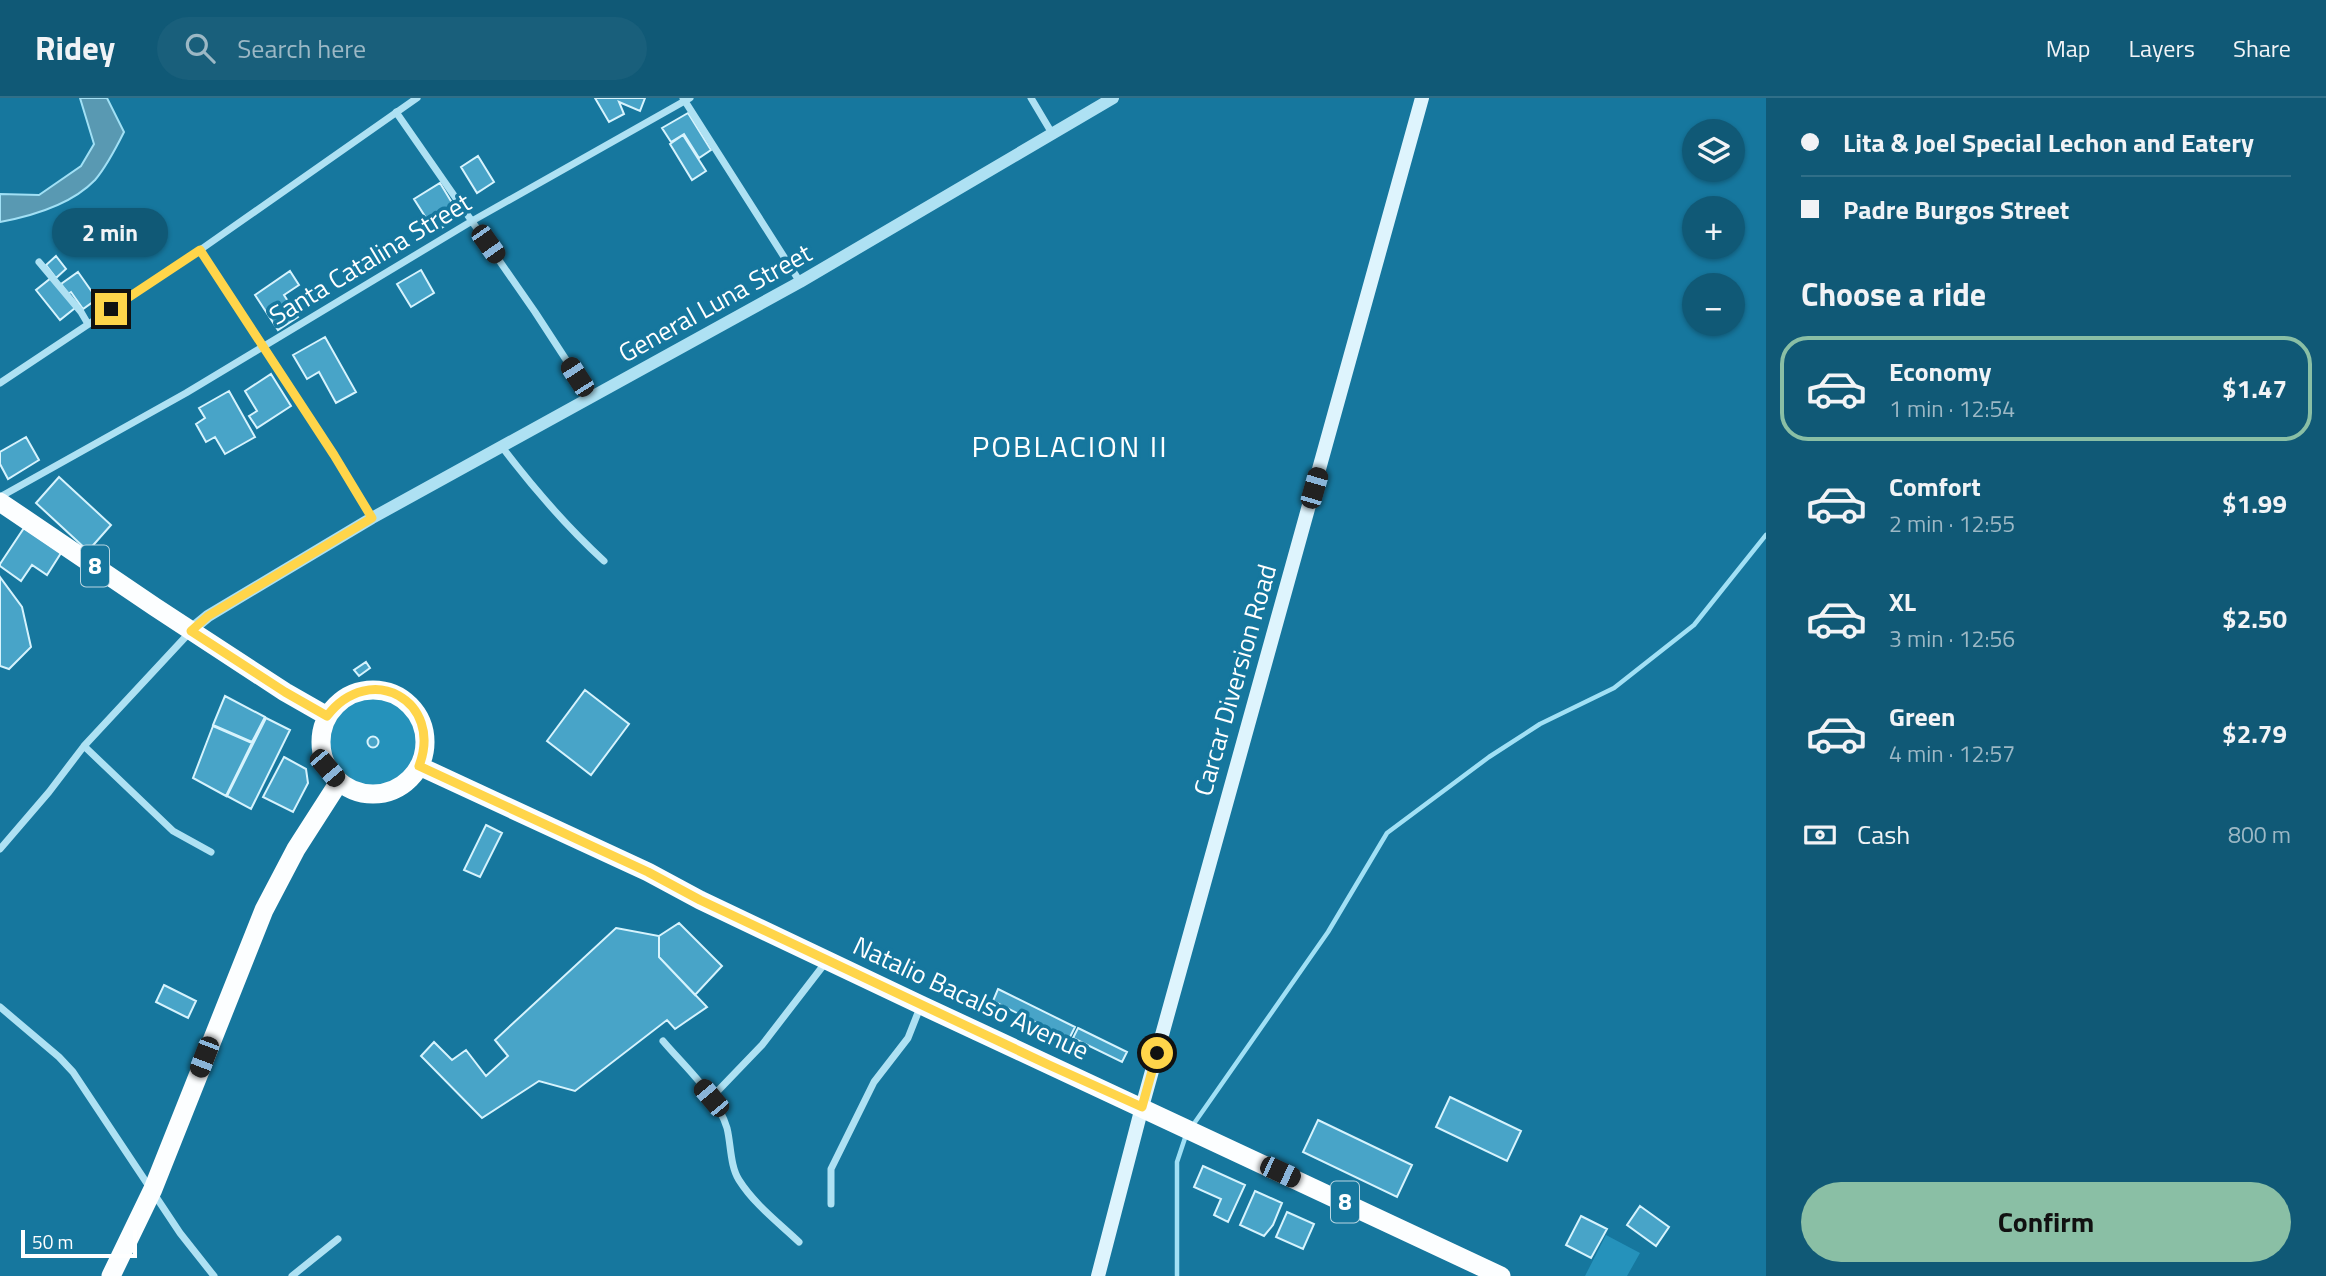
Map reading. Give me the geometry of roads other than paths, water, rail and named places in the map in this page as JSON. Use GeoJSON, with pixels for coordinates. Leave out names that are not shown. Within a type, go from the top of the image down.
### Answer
{"type":"FeatureCollection","features":[{"type":"Feature","properties":{"kind":"highway","name":"8"},"geometry":{"type":"LineString","coordinates":[[0,499],[191,631],[327,716]]}},
{"type":"Feature","properties":{"kind":"highway"},"geometry":{"type":"LineString","coordinates":[[371,689],[397,695],[417,713],[423,726],[424,753],[419,766],[410,779],[397,789],[383,794],[360,792],[339,782],[327,768],[321,751],[321,733],[327,716],[346,696],[358,691],[371,689]]}},
{"type":"Feature","properties":{"kind":"highway","name":"Natalio Bacalso Avenue"},"geometry":{"type":"LineString","coordinates":[[419,766],[921,1005],[1501,1276]]}},
{"type":"Feature","properties":{"kind":"highway"},"geometry":{"type":"LineString","coordinates":[[111,1276],[153,1189],[264,910],[296,849],[339,782]]}},
{"type":"Feature","properties":{"kind":"main road","name":"Carcar Diversion Road"},"geometry":{"type":"LineString","coordinates":[[1098,1276],[1142,1107],[1422,98]]}},
{"type":"Feature","properties":{"kind":"street"},"geometry":{"type":"LineString","coordinates":[[0,383],[200,250],[417,98]]}},
{"type":"Feature","properties":{"kind":"street"},"geometry":{"type":"LineString","coordinates":[[1031,98],[1053,135]]}},
{"type":"Feature","properties":{"kind":"street","name":"General Luna Street"},"geometry":{"type":"LineString","coordinates":[[0,849],[84,746],[208,616],[372,518],[800,282],[1113,98]]}},
{"type":"Feature","properties":{"kind":"street"},"geometry":{"type":"LineString","coordinates":[[686,99],[800,282]]}},
{"type":"Feature","properties":{"kind":"street","name":"Santa Catalina Street"},"geometry":{"type":"LineString","coordinates":[[0,499],[264,348],[472,221],[686,99]]}},
{"type":"Feature","properties":{"kind":"street"},"geometry":{"type":"LineString","coordinates":[[396,112],[535,312],[591,398]]}},
{"type":"Feature","properties":{"kind":"street"},"geometry":{"type":"LineString","coordinates":[[200,250],[372,518]]}},
{"type":"Feature","properties":{"kind":"street"},"geometry":{"type":"LineString","coordinates":[[39,262],[88,324]]}},
{"type":"Feature","properties":{"kind":"street"},"geometry":{"type":"LineString","coordinates":[[502,447],[535,491],[570,530],[604,561]]}},
{"type":"Feature","properties":{"kind":"street"},"geometry":{"type":"LineString","coordinates":[[84,746],[173,831],[211,852]]}},
{"type":"Feature","properties":{"kind":"street"},"geometry":{"type":"LineString","coordinates":[[711,1098],[789,1013],[828,959]]}},
{"type":"Feature","properties":{"kind":"street"},"geometry":{"type":"LineString","coordinates":[[831,1204],[831,1168],[874,1082],[908,1038],[921,1005]]}},
{"type":"Feature","properties":{"kind":"street"},"geometry":{"type":"LineString","coordinates":[[0,1007],[73,1072],[180,1233],[214,1276]]}},
{"type":"Feature","properties":{"kind":"street"},"geometry":{"type":"LineString","coordinates":[[663,1041],[711,1098],[726,1126],[737,1178],[752,1197],[799,1242]]}},
{"type":"Feature","properties":{"kind":"street"},"geometry":{"type":"LineString","coordinates":[[292,1276],[338,1239]]}},
{"type":"Feature","properties":{"kind":"waterway"},"geometry":{"type":"LineString","coordinates":[[1193,1125],[1328,932],[1387,833],[1489,757],[1540,724],[1614,688],[1694,625],[1766,535]]}},
{"type":"Feature","properties":{"kind":"waterway"},"geometry":{"type":"LineString","coordinates":[[1177,1276],[1177,1162],[1186,1135]]}},
{"type":"Feature","properties":{"kind":"district","name":"POBLACION II"},"geometry":{"type":"Point","coordinates":[1070,447]}}]}
